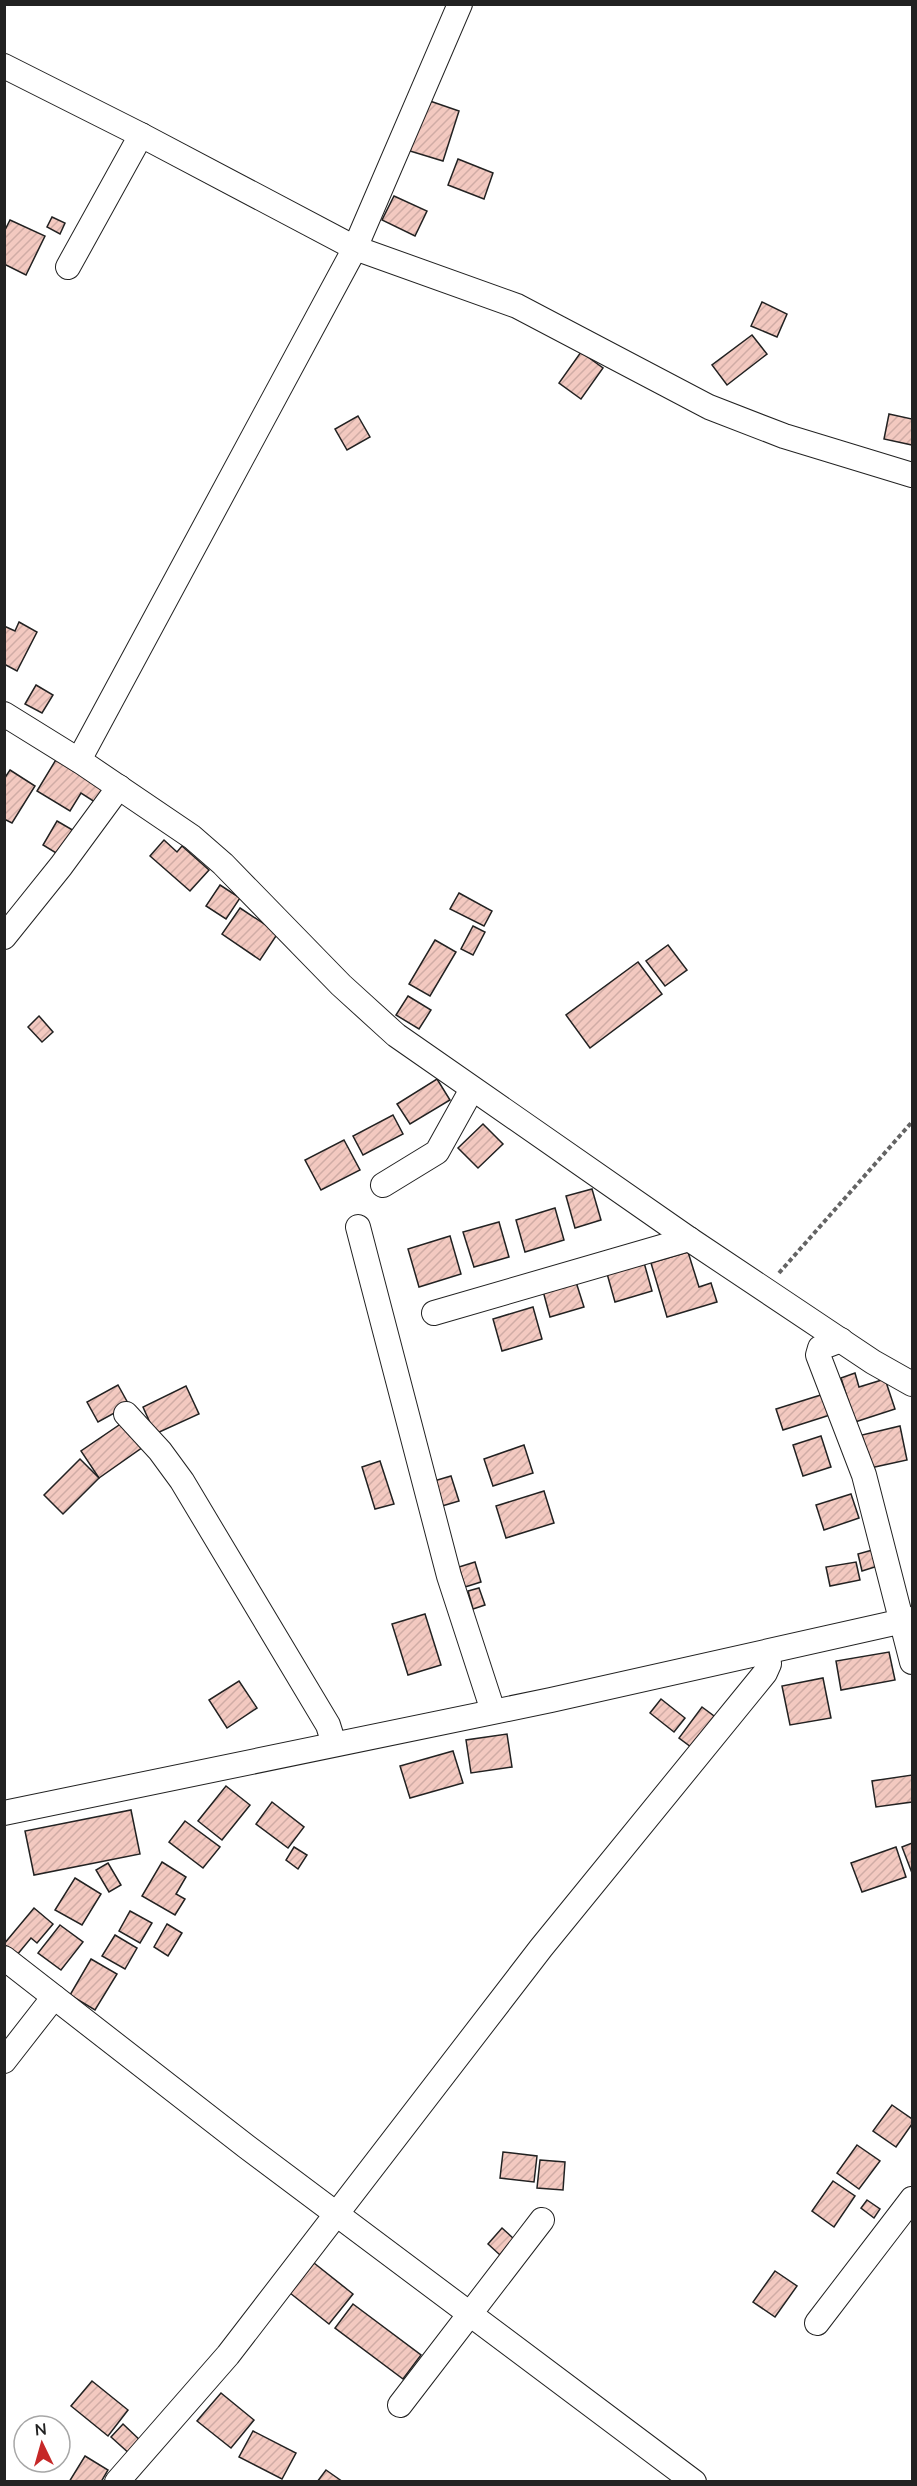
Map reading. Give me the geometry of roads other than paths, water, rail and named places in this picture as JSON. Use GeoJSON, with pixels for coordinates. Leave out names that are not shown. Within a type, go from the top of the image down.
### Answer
{"type":"FeatureCollection","features":[{"type":"Feature","properties":{"kind":"street"},"geometry":{"type":"LineString","coordinates":[[79,760],[355,248],[460,4]]}},
{"type":"Feature","properties":{"kind":"street"},"geometry":{"type":"LineString","coordinates":[[4,66],[141,135],[355,248],[517,306],[717,411],[784,436],[912,475]]}},
{"type":"Feature","properties":{"kind":"street"},"geometry":{"type":"LineString","coordinates":[[68,267],[141,135]]}},
{"type":"Feature","properties":{"kind":"street"},"geometry":{"type":"LineString","coordinates":[[4,714],[79,760],[192,837],[223,864],[341,985],[396,1035],[689,1239],[841,1340],[912,1384]]}},
{"type":"Feature","properties":{"kind":"street"},"geometry":{"type":"LineString","coordinates":[[4,937],[62,866],[119,787]]}},
{"type":"Feature","properties":{"kind":"street"},"geometry":{"type":"LineString","coordinates":[[383,1185],[437,1152],[472,1089]]}},
{"type":"Feature","properties":{"kind":"street"},"geometry":{"type":"LineString","coordinates":[[358,1227],[449,1576],[493,1711]]}},
{"type":"Feature","properties":{"kind":"street"},"geometry":{"type":"LineString","coordinates":[[434,1313],[689,1239]]}},
{"type":"Feature","properties":{"kind":"street"},"geometry":{"type":"LineString","coordinates":[[841,1340],[820,1348],[818,1354],[864,1475],[907,1620],[912,1662]]}},
{"type":"Feature","properties":{"kind":"street"},"geometry":{"type":"LineString","coordinates":[[126,1414],[160,1451],[182,1481],[328,1725],[334,1744]]}},
{"type":"Feature","properties":{"kind":"street"},"geometry":{"type":"LineString","coordinates":[[4,1813],[768,1653],[907,1620]]}},
{"type":"Feature","properties":{"kind":"street"},"geometry":{"type":"LineString","coordinates":[[117,2481],[228,2355],[541,1948],[765,1672],[769,1664],[768,1653]]}},
{"type":"Feature","properties":{"kind":"street"},"geometry":{"type":"LineString","coordinates":[[4,1958],[470,2315],[694,2481]]}},
{"type":"Feature","properties":{"kind":"street"},"geometry":{"type":"LineString","coordinates":[[4,2061],[54,1997]]}},
{"type":"Feature","properties":{"kind":"street"},"geometry":{"type":"LineString","coordinates":[[817,2323],[912,2199]]}},
{"type":"Feature","properties":{"kind":"street"},"geometry":{"type":"LineString","coordinates":[[400,2405],[542,2220]]}}]}
